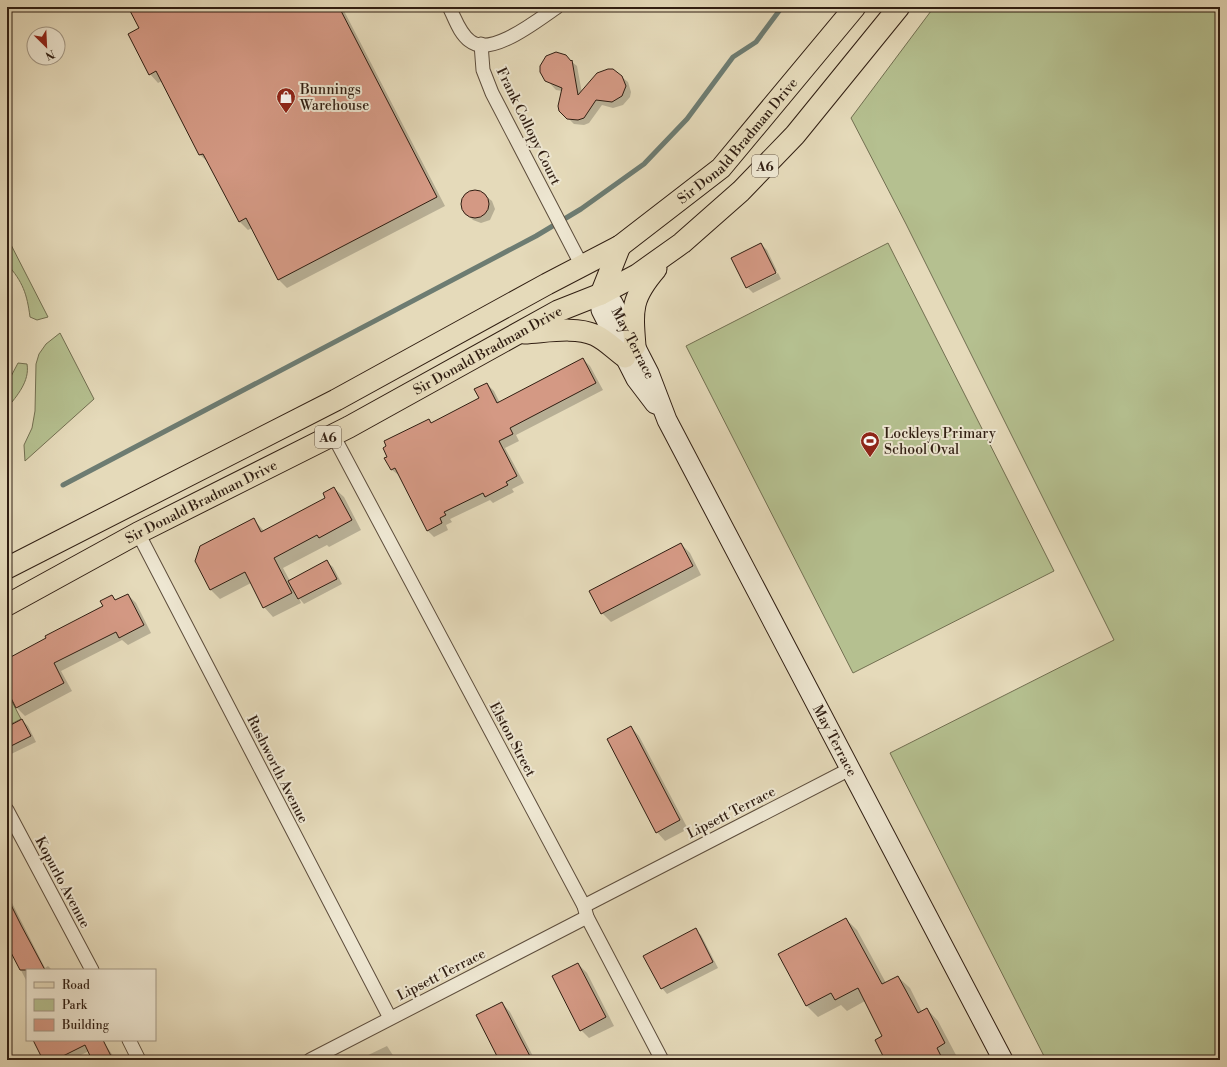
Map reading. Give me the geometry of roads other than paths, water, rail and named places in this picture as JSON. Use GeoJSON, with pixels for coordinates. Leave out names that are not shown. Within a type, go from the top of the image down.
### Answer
{"type":"FeatureCollection","features":[{"type":"Feature","properties":{"kind":"main road","name":"Sir Donald Bradman Drive"},"geometry":{"type":"LineString","coordinates":[[7,568],[336,400],[526,295],[620,246],[721,168],[855,7]]}},
{"type":"Feature","properties":{"kind":"main road","name":"Sir Donald Bradman Drive"},"geometry":{"type":"LineString","coordinates":[[7,605],[138,533],[333,435],[522,333],[558,311],[601,294],[637,275],[673,249],[741,191],[795,135],[899,7]]}},
{"type":"Feature","properties":{"kind":"main road"},"geometry":{"type":"LineString","coordinates":[[526,295],[574,289],[601,294],[620,246]]}},
{"type":"Feature","properties":{"kind":"main road"},"geometry":{"type":"LineString","coordinates":[[522,333],[575,331],[589,332],[630,352],[637,296],[642,286],[673,249]]}},
{"type":"Feature","properties":{"kind":"street"},"geometry":{"type":"LineString","coordinates":[[449,7],[462,33],[471,42],[481,44],[496,44],[517,33],[557,7]]}},
{"type":"Feature","properties":{"kind":"street","name":"Frank Collopy Court"},"geometry":{"type":"LineString","coordinates":[[481,44],[483,70],[492,93],[582,266]]}},
{"type":"Feature","properties":{"kind":"street","name":"May Terrace"},"geometry":{"type":"LineString","coordinates":[[601,294],[601,310],[630,352],[649,373],[667,420],[1003,1060]]}},
{"type":"Feature","properties":{"kind":"street","name":"Elston Street"},"geometry":{"type":"LineString","coordinates":[[333,435],[585,911],[662,1060]]}},
{"type":"Feature","properties":{"kind":"street","name":"Rushworth Avenue"},"geometry":{"type":"LineString","coordinates":[[138,533],[390,1018]]}},
{"type":"Feature","properties":{"kind":"street","name":"Lipsett Terrace"},"geometry":{"type":"LineString","coordinates":[[316,1059],[585,911],[850,769]]}},
{"type":"Feature","properties":{"kind":"street","name":"Kopurlo Avenue"},"geometry":{"type":"LineString","coordinates":[[7,810],[91,969]]}},
{"type":"Feature","properties":{"kind":"street"},"geometry":{"type":"LineString","coordinates":[[130,1041],[139,1060]]}},
{"type":"Feature","properties":{"kind":"waterway"},"geometry":{"type":"LineString","coordinates":[[63,485],[536,236],[581,209],[644,164],[687,119],[733,57],[756,42],[782,7]]}},
{"type":"Feature","properties":{"kind":"place","name":"Bunnings Warehouse"},"geometry":{"type":"Point","coordinates":[286,114]}},
{"type":"Feature","properties":{"kind":"place","name":"Lockleys Primary School Oval"},"geometry":{"type":"Point","coordinates":[870,458]}}]}
